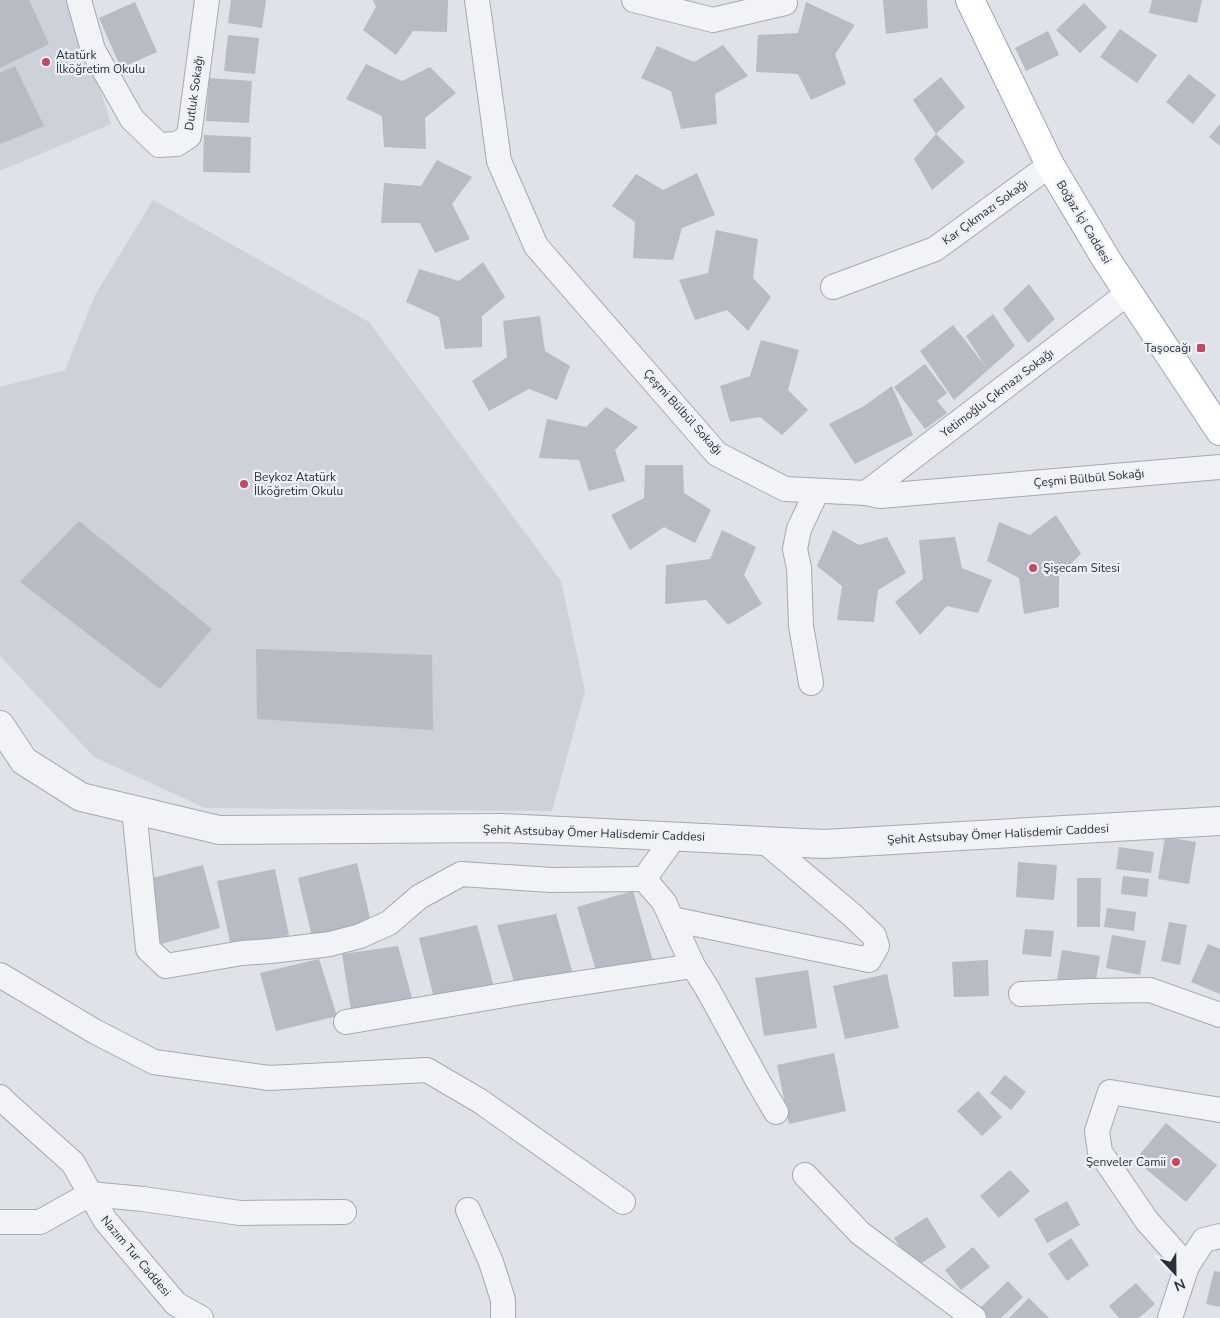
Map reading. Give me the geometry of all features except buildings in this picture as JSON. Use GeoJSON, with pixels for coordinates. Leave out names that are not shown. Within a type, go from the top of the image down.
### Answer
{"type":"FeatureCollection","features":[{"type":"Feature","properties":{"kind":"main road","name":"Boğaz İçi Caddesi"},"geometry":{"type":"LineString","coordinates":[[970,0],[1050,165],[1106,259],[1220,431]]}},
{"type":"Feature","properties":{"kind":"street","name":"Dutluk Sokağı"},"geometry":{"type":"LineString","coordinates":[[79,0],[93,50],[132,119],[159,145],[177,144],[189,136],[206,0]]}},
{"type":"Feature","properties":{"kind":"street","name":"Çeşmi Bülbül Sokağı"},"geometry":{"type":"LineString","coordinates":[[477,0],[499,161],[536,246],[718,454],[786,489],[866,493],[880,496],[1220,467]]}},
{"type":"Feature","properties":{"kind":"street"},"geometry":{"type":"LineString","coordinates":[[634,0],[713,20],[785,2]]}},
{"type":"Feature","properties":{"kind":"street","name":"Kar Çıkmazı Sokağı"},"geometry":{"type":"LineString","coordinates":[[833,287],[935,249],[1050,165]]}},
{"type":"Feature","properties":{"kind":"street","name":"Yetimoğlu Çıkmazı Sokağı"},"geometry":{"type":"LineString","coordinates":[[866,493],[1128,293]]}},
{"type":"Feature","properties":{"kind":"street"},"geometry":{"type":"LineString","coordinates":[[811,683],[801,626],[799,568],[795,549],[799,528],[817,491]]}},
{"type":"Feature","properties":{"kind":"street","name":"Şehit Astsubay Ömer Halisdemir Caddesi"},"geometry":{"type":"LineString","coordinates":[[0,725],[24,761],[82,796],[219,830],[502,828],[824,844],[1220,821]]}},
{"type":"Feature","properties":{"kind":"street"},"geometry":{"type":"LineString","coordinates":[[134,809],[148,949],[166,966],[242,953],[330,944],[360,936],[389,923],[419,897],[461,874],[551,880],[644,879],[664,902],[693,966],[776,1112]]}},
{"type":"Feature","properties":{"kind":"street"},"geometry":{"type":"LineString","coordinates":[[644,879],[675,836]]}},
{"type":"Feature","properties":{"kind":"street"},"geometry":{"type":"LineString","coordinates":[[672,919],[869,960],[877,946],[874,936],[852,915],[764,841]]}},
{"type":"Feature","properties":{"kind":"street"},"geometry":{"type":"LineString","coordinates":[[346,1022],[528,991],[693,966]]}},
{"type":"Feature","properties":{"kind":"street"},"geometry":{"type":"LineString","coordinates":[[0,975],[94,1031],[154,1062],[269,1078],[427,1070],[480,1100],[623,1202]]}},
{"type":"Feature","properties":{"kind":"street"},"geometry":{"type":"LineString","coordinates":[[1021,994],[1150,990],[1220,1015]]}},
{"type":"Feature","properties":{"kind":"street"},"geometry":{"type":"LineString","coordinates":[[1187,1266],[1147,1221],[1100,1152],[1097,1131],[1110,1092],[1220,1110]]}},
{"type":"Feature","properties":{"kind":"street","name":"Nazım Tur Caddesi"},"geometry":{"type":"LineString","coordinates":[[0,1097],[74,1163],[105,1220],[176,1304],[201,1318]]}},
{"type":"Feature","properties":{"kind":"street"},"geometry":{"type":"LineString","coordinates":[[805,1175],[860,1233],[974,1318]]}},
{"type":"Feature","properties":{"kind":"street"},"geometry":{"type":"LineString","coordinates":[[0,1222],[40,1222],[90,1194],[143,1199],[240,1213],[344,1212]]}},
{"type":"Feature","properties":{"kind":"street"},"geometry":{"type":"LineString","coordinates":[[468,1210],[491,1262],[503,1300],[503,1318]]}},
{"type":"Feature","properties":{"kind":"street"},"geometry":{"type":"LineString","coordinates":[[1170,1318],[1187,1266],[1204,1240],[1220,1236]]}},
{"type":"Feature","properties":{"kind":"shaded area","name":"Atatürk İlköğretim Okulu"},"geometry":{"type":"Polygon","coordinates":[[[0,0],[72,0],[111,124],[0,171],[0,0]]]}},
{"type":"Feature","properties":{"kind":"shaded area","name":"Beykoz Atatürk İlköğretim Okulu"},"geometry":{"type":"Polygon","coordinates":[[[153,200],[369,322],[561,581],[585,691],[552,811],[205,808],[94,757],[0,656],[0,387],[65,370],[95,295],[153,200]]]}},
{"type":"Feature","properties":{"kind":"place","name":"Atatürk İlköğretim Okulu"},"geometry":{"type":"Point","coordinates":[46,62]}},
{"type":"Feature","properties":{"kind":"place","name":"Taşocağı"},"geometry":{"type":"Point","coordinates":[1201,348]}},
{"type":"Feature","properties":{"kind":"place","name":"Beykoz Atatürk İlköğretim Okulu"},"geometry":{"type":"Point","coordinates":[244,484]}},
{"type":"Feature","properties":{"kind":"place","name":"Şişecam Sitesi"},"geometry":{"type":"Point","coordinates":[1033,568]}},
{"type":"Feature","properties":{"kind":"place","name":"Şenveler Camii"},"geometry":{"type":"Point","coordinates":[1176,1162]}}]}
